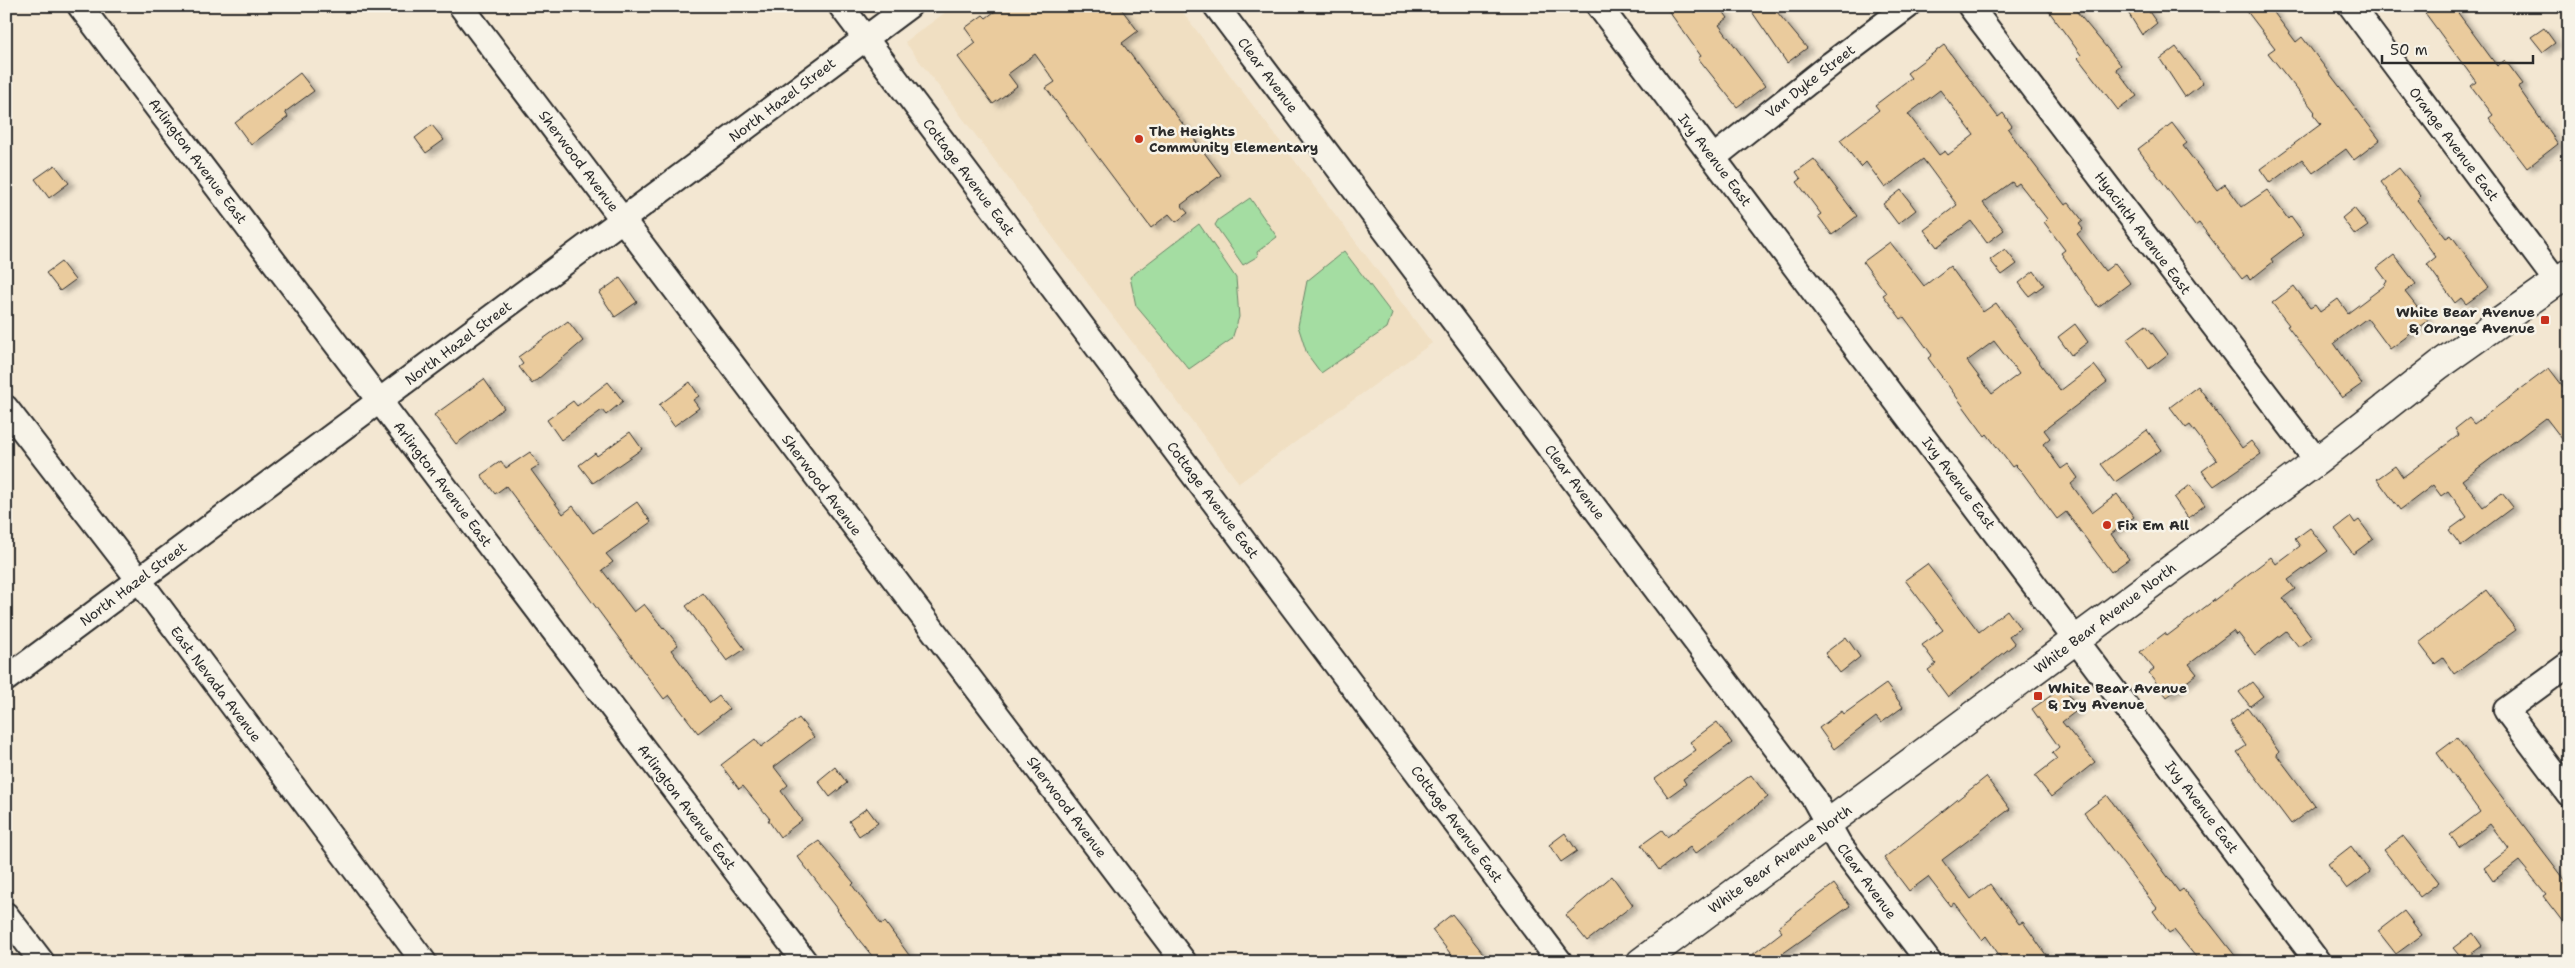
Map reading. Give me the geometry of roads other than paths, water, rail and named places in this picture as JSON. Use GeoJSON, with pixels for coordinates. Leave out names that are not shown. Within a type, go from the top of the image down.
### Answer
{"type":"FeatureCollection","features":[{"type":"Feature","properties":{"kind":"main road","name":"White Bear Avenue North"},"geometry":{"type":"LineString","coordinates":[[1641,962],[2317,460],[2439,365],[2563,277]]}},
{"type":"Feature","properties":{"kind":"street","name":"Arlington Avenue East"},"geometry":{"type":"LineString","coordinates":[[80,6],[805,962]]}},
{"type":"Feature","properties":{"kind":"street","name":"Sherwood Avenue"},"geometry":{"type":"LineString","coordinates":[[462,6],[1184,962]]}},
{"type":"Feature","properties":{"kind":"street","name":"Cottage Avenue East"},"geometry":{"type":"LineString","coordinates":[[841,6],[1560,962]]}},
{"type":"Feature","properties":{"kind":"street","name":"North Hazel Street"},"geometry":{"type":"LineString","coordinates":[[6,679],[909,6]]}},
{"type":"Feature","properties":{"kind":"street","name":"Clear Avenue"},"geometry":{"type":"LineString","coordinates":[[1216,6],[1814,797],[1839,844],[1929,962]]}},
{"type":"Feature","properties":{"kind":"street","name":"Ivy Avenue East"},"geometry":{"type":"LineString","coordinates":[[1599,6],[2318,962]]}},
{"type":"Feature","properties":{"kind":"street","name":"Van Dyke Street"},"geometry":{"type":"LineString","coordinates":[[1713,158],[1831,64],[1908,6]]}},
{"type":"Feature","properties":{"kind":"street","name":"Hyacinth Avenue East"},"geometry":{"type":"LineString","coordinates":[[1970,6],[2317,460]]}},
{"type":"Feature","properties":{"kind":"street","name":"Orange Avenue East"},"geometry":{"type":"LineString","coordinates":[[2351,6],[2563,277]]}},
{"type":"Feature","properties":{"kind":"street","name":"East Nevada Avenue"},"geometry":{"type":"LineString","coordinates":[[6,408],[139,580],[424,962]]}},
{"type":"Feature","properties":{"kind":"street"},"geometry":{"type":"LineString","coordinates":[[2569,664],[2506,710],[2569,794]]}},
{"type":"Feature","properties":{"kind":"street"},"geometry":{"type":"LineString","coordinates":[[6,914],[42,962]]}},
{"type":"Feature","properties":{"kind":"place","name":"The Heights Community Elementary"},"geometry":{"type":"Point","coordinates":[1139,139]}},
{"type":"Feature","properties":{"kind":"place","name":"White Bear Avenue & Orange Avenue"},"geometry":{"type":"Point","coordinates":[2545,320]}},
{"type":"Feature","properties":{"kind":"place","name":"Fix Em All"},"geometry":{"type":"Point","coordinates":[2107,525]}},
{"type":"Feature","properties":{"kind":"place","name":"White Bear Avenue & Ivy Avenue"},"geometry":{"type":"Point","coordinates":[2038,696]}}]}
